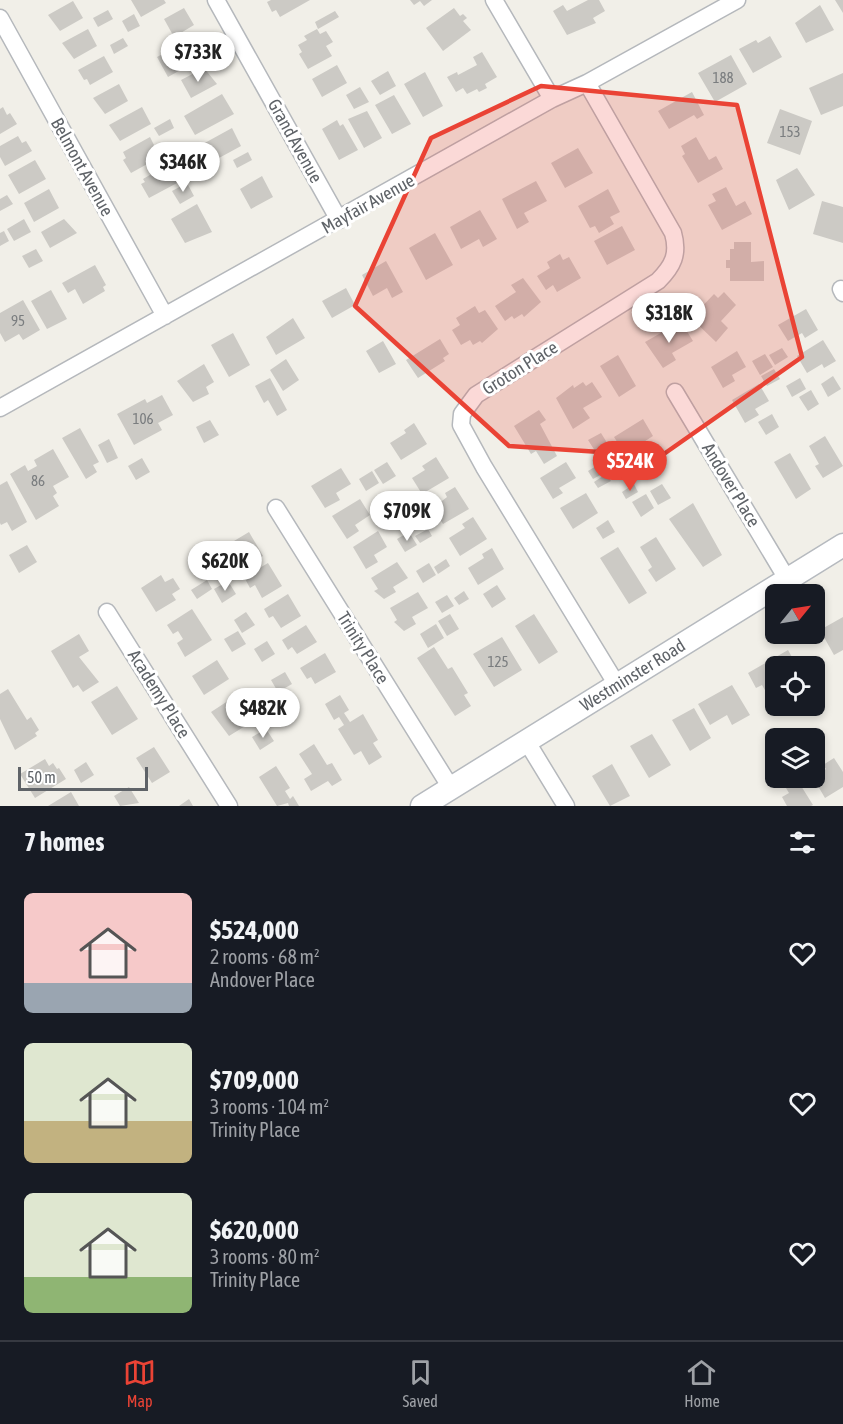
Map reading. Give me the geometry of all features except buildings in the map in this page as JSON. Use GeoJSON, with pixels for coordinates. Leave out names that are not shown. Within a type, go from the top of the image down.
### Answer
{"type":"FeatureCollection","features":[{"type":"Feature","properties":{"kind":"main road","name":"Westminster Road"},"geometry":{"type":"LineString","coordinates":[[422,806],[843,544]]}},
{"type":"Feature","properties":{"kind":"street","name":"Grand Avenue"},"geometry":{"type":"LineString","coordinates":[[216,0],[339,220]]}},
{"type":"Feature","properties":{"kind":"street"},"geometry":{"type":"LineString","coordinates":[[494,0],[552,99]]}},
{"type":"Feature","properties":{"kind":"street","name":"Mayfair Avenue"},"geometry":{"type":"LineString","coordinates":[[0,408],[552,99],[587,83],[731,2]]}},
{"type":"Feature","properties":{"kind":"street","name":"Belmont Avenue"},"geometry":{"type":"LineString","coordinates":[[0,18],[165,316]]}},
{"type":"Feature","properties":{"kind":"street","name":"Groton Place"},"geometry":{"type":"LineString","coordinates":[[587,83],[673,234],[676,246],[674,260],[658,281],[476,395],[462,414],[461,425],[484,467],[617,685]]}},
{"type":"Feature","properties":{"kind":"street","name":"Andover Place"},"geometry":{"type":"LineString","coordinates":[[675,392],[788,579]]}},
{"type":"Feature","properties":{"kind":"street","name":"Trinity Place"},"geometry":{"type":"LineString","coordinates":[[276,508],[451,788]]}},
{"type":"Feature","properties":{"kind":"street","name":"Academy Place"},"geometry":{"type":"LineString","coordinates":[[107,612],[229,806]]}},
{"type":"Feature","properties":{"kind":"street"},"geometry":{"type":"LineString","coordinates":[[527,742],[566,806]]}},
{"type":"Feature","properties":{"kind":"highlighted area"},"geometry":{"type":"Polygon","coordinates":[[[541,86],[737,105],[802,357],[661,456],[509,446],[355,306],[431,138],[541,86]]]}}]}
